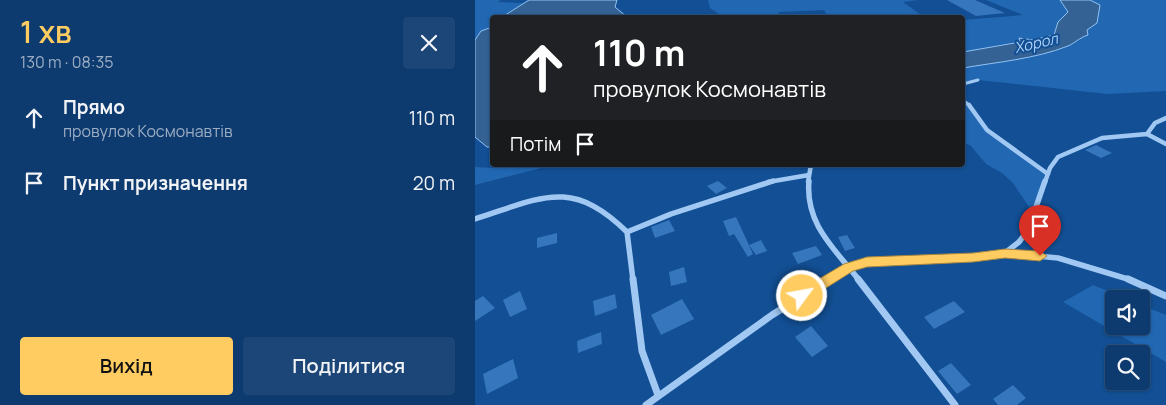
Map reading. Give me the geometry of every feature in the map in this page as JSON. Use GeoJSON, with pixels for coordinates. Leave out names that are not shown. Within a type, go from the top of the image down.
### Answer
{"type":"FeatureCollection","features":[{"type":"Feature","properties":{"kind":"street"},"geometry":{"type":"LineString","coordinates":[[965,84],[979,80]]}},
{"type":"Feature","properties":{"kind":"street"},"geometry":{"type":"LineString","coordinates":[[965,102],[972,108],[987,130],[1048,174]]}},
{"type":"Feature","properties":{"kind":"street"},"geometry":{"type":"LineString","coordinates":[[1147,134],[1155,123],[1166,118]]}},
{"type":"Feature","properties":{"kind":"street"},"geometry":{"type":"LineString","coordinates":[[1005,253],[1019,242],[1028,230],[1048,174],[1058,158],[1084,144],[1112,136],[1147,134],[1166,144]]}},
{"type":"Feature","properties":{"kind":"street"},"geometry":{"type":"LineString","coordinates":[[811,167],[807,188],[808,209],[814,222],[955,405]]}},
{"type":"Feature","properties":{"kind":"street"},"geometry":{"type":"LineString","coordinates":[[627,232],[649,221],[756,186],[790,176],[809,175]]}},
{"type":"Feature","properties":{"kind":"street"},"geometry":{"type":"LineString","coordinates":[[475,219],[547,197],[571,196],[585,200],[597,207],[627,232],[642,351],[658,395]]}},
{"type":"Feature","properties":{"kind":"street"},"geometry":{"type":"LineString","coordinates":[[646,405],[771,315],[849,267],[884,260],[973,257],[1005,253],[1058,258],[1119,275],[1166,296]]}},
{"type":"Feature","properties":{"kind":"shaded area"},"geometry":{"type":"Polygon","coordinates":[[[475,0],[501,0],[498,2],[523,3],[505,15],[490,15],[490,28],[481,31],[475,40],[475,0]]]}},
{"type":"Feature","properties":{"kind":"shaded area"},"geometry":{"type":"Polygon","coordinates":[[[708,0],[919,0],[903,2],[921,15],[827,15],[824,10],[779,12],[779,15],[720,15],[710,8],[708,0]]]}},
{"type":"Feature","properties":{"kind":"shaded area"},"geometry":{"type":"Polygon","coordinates":[[[986,0],[1060,0],[1068,12],[1058,22],[1054,35],[1033,40],[1020,38],[1021,41],[965,52],[965,20],[1023,15],[986,0]]]}},
{"type":"Feature","properties":{"kind":"shaded area"},"geometry":{"type":"Polygon","coordinates":[[[1090,0],[1166,0],[1166,91],[1107,94],[979,80],[965,84],[965,68],[1042,54],[1067,46],[1088,35],[1086,30],[1100,5],[1090,0]]]}},
{"type":"Feature","properties":{"kind":"shaded area"},"geometry":{"type":"Polygon","coordinates":[[[965,102],[972,108],[987,130],[1048,174],[1033,213],[1013,183],[1002,173],[986,164],[970,145],[965,144],[965,102]]]}},
{"type":"Feature","properties":{"kind":"shaded area"},"geometry":{"type":"Polygon","coordinates":[[[475,167],[545,167],[475,185],[475,167]]]}},
{"type":"Feature","properties":{"kind":"shaded area"},"geometry":{"type":"Polygon","coordinates":[[[1093,285],[1105,290],[1105,326],[1063,302],[1093,285]]]}},
{"type":"Feature","properties":{"kind":"shaded area"},"geometry":{"type":"Polygon","coordinates":[[[1150,309],[1166,315],[1166,362],[1150,353],[1150,345],[1137,345],[1120,335],[1150,335],[1150,309]]]}},
{"type":"Feature","properties":{"kind":"water"},"geometry":{"type":"Polygon","coordinates":[[[529,0],[617,0],[615,7],[625,15],[505,15],[529,0]]]}},
{"type":"Feature","properties":{"kind":"water","name":"Хорол"},"geometry":{"type":"Polygon","coordinates":[[[1060,0],[1090,0],[1100,5],[1097,23],[1087,30],[1088,35],[1068,46],[1016,60],[965,68],[965,52],[1020,42],[1019,38],[1033,40],[1054,35],[1058,22],[1068,12],[1060,0]]]}},
{"type":"Feature","properties":{"kind":"water"},"geometry":{"type":"Polygon","coordinates":[[[490,28],[490,147],[487,147],[475,137],[475,40],[481,31],[490,28]]]}},
{"type":"Feature","properties":{"kind":"building"},"geometry":{"type":"Polygon","coordinates":[[[947,0],[975,0],[1005,13],[976,16],[947,0]]]}},
{"type":"Feature","properties":{"kind":"building"},"geometry":{"type":"Polygon","coordinates":[[[1096,145],[1112,153],[1101,158],[1085,150],[1096,145]]]}},
{"type":"Feature","properties":{"kind":"building"},"geometry":{"type":"Polygon","coordinates":[[[718,181],[727,188],[716,194],[707,186],[718,181]]]}},
{"type":"Feature","properties":{"kind":"building"},"geometry":{"type":"Polygon","coordinates":[[[736,217],[753,254],[748,257],[734,234],[729,236],[723,221],[736,217]]]}},
{"type":"Feature","properties":{"kind":"building"},"geometry":{"type":"Polygon","coordinates":[[[669,220],[675,231],[655,238],[651,227],[669,220]]]}},
{"type":"Feature","properties":{"kind":"building"},"geometry":{"type":"Polygon","coordinates":[[[557,233],[557,243],[537,248],[537,238],[557,233]]]}},
{"type":"Feature","properties":{"kind":"building"},"geometry":{"type":"Polygon","coordinates":[[[847,235],[855,248],[845,251],[838,237],[847,235]]]}},
{"type":"Feature","properties":{"kind":"building"},"geometry":{"type":"Polygon","coordinates":[[[761,240],[767,251],[756,255],[749,245],[761,240]]]}},
{"type":"Feature","properties":{"kind":"building"},"geometry":{"type":"Polygon","coordinates":[[[816,246],[822,255],[798,264],[792,253],[816,246]]]}},
{"type":"Feature","properties":{"kind":"building"},"geometry":{"type":"Polygon","coordinates":[[[684,267],[687,282],[671,286],[669,272],[684,267]]]}},
{"type":"Feature","properties":{"kind":"building"},"geometry":{"type":"Polygon","coordinates":[[[520,291],[527,309],[510,317],[503,300],[520,291]]]}},
{"type":"Feature","properties":{"kind":"building"},"geometry":{"type":"Polygon","coordinates":[[[615,294],[617,308],[595,316],[593,301],[615,294]]]}},
{"type":"Feature","properties":{"kind":"building"},"geometry":{"type":"Polygon","coordinates":[[[483,296],[495,308],[475,321],[475,301],[483,296]]]}},
{"type":"Feature","properties":{"kind":"building"},"geometry":{"type":"Polygon","coordinates":[[[682,299],[694,319],[661,335],[651,315],[682,299]]]}},
{"type":"Feature","properties":{"kind":"building"},"geometry":{"type":"Polygon","coordinates":[[[954,301],[965,312],[934,329],[924,317],[954,301]]]}},
{"type":"Feature","properties":{"kind":"building"},"geometry":{"type":"Polygon","coordinates":[[[811,326],[828,346],[812,357],[795,337],[811,326]]]}},
{"type":"Feature","properties":{"kind":"building"},"geometry":{"type":"Polygon","coordinates":[[[601,332],[602,344],[578,353],[577,341],[601,332]]]}},
{"type":"Feature","properties":{"kind":"building"},"geometry":{"type":"Polygon","coordinates":[[[513,359],[518,378],[487,394],[483,374],[513,359]]]}},
{"type":"Feature","properties":{"kind":"building"},"geometry":{"type":"Polygon","coordinates":[[[951,363],[971,385],[957,394],[938,371],[951,363]]]}},
{"type":"Feature","properties":{"kind":"building"},"geometry":{"type":"Polygon","coordinates":[[[1013,385],[1026,398],[1017,405],[998,405],[993,399],[1013,385]]]}},
{"type":"Feature","properties":{"kind":"route"},"geometry":{"type":"LineString","coordinates":[[802,296],[849,267],[867,262],[973,257],[1005,253],[1040,256]]}}]}
